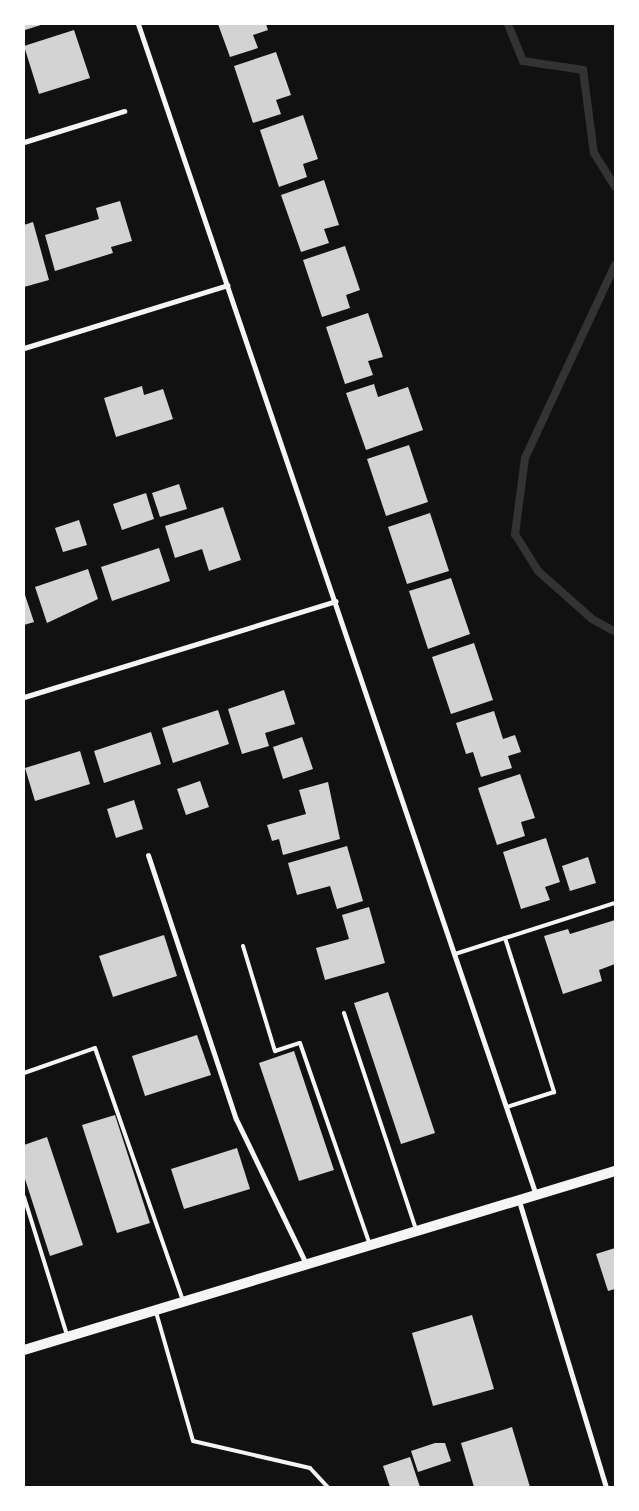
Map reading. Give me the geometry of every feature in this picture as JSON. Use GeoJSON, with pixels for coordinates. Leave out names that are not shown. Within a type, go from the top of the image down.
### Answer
{"type":"FeatureCollection","features":[{"type":"Feature","properties":{"kind":"main road"},"geometry":{"type":"LineString","coordinates":[[24,1350],[615,1171]]}},
{"type":"Feature","properties":{"kind":"street"},"geometry":{"type":"LineString","coordinates":[[138,24],[537,1195]]}},
{"type":"Feature","properties":{"kind":"street"},"geometry":{"type":"LineString","coordinates":[[24,142],[124,111]]}},
{"type":"Feature","properties":{"kind":"street"},"geometry":{"type":"LineString","coordinates":[[24,348],[228,285]]}},
{"type":"Feature","properties":{"kind":"street"},"geometry":{"type":"LineString","coordinates":[[24,697],[336,601]]}},
{"type":"Feature","properties":{"kind":"street"},"geometry":{"type":"LineString","coordinates":[[148,855],[236,1119],[306,1264]]}},
{"type":"Feature","properties":{"kind":"street"},"geometry":{"type":"LineString","coordinates":[[519,1200],[606,1487]]}},
{"type":"Feature","properties":{"kind":"lane"},"geometry":{"type":"LineString","coordinates":[[455,954],[615,903]]}},
{"type":"Feature","properties":{"kind":"lane"},"geometry":{"type":"LineString","coordinates":[[505,938],[554,1092],[507,1107]]}},
{"type":"Feature","properties":{"kind":"lane"},"geometry":{"type":"LineString","coordinates":[[243,946],[275,1051],[300,1043],[370,1245]]}},
{"type":"Feature","properties":{"kind":"lane"},"geometry":{"type":"LineString","coordinates":[[344,1013],[417,1231]]}},
{"type":"Feature","properties":{"kind":"lane"},"geometry":{"type":"LineString","coordinates":[[24,1073],[95,1048],[183,1302]]}},
{"type":"Feature","properties":{"kind":"lane"},"geometry":{"type":"LineString","coordinates":[[24,1197],[68,1336]]}},
{"type":"Feature","properties":{"kind":"lane"},"geometry":{"type":"LineString","coordinates":[[155,1310],[193,1441],[310,1468],[328,1487]]}},
{"type":"Feature","properties":{"kind":"building"},"geometry":{"type":"Polygon","coordinates":[[[24,24],[44,24],[25,30],[24,24]]]}},
{"type":"Feature","properties":{"kind":"building"},"geometry":{"type":"Polygon","coordinates":[[[218,24],[266,24],[268,30],[253,35],[258,48],[230,57],[218,24]]]}},
{"type":"Feature","properties":{"kind":"building"},"geometry":{"type":"Polygon","coordinates":[[[74,30],[90,78],[39,94],[24,46],[74,30]]]}},
{"type":"Feature","properties":{"kind":"building"},"geometry":{"type":"Polygon","coordinates":[[[276,52],[291,95],[276,100],[281,114],[253,123],[234,66],[276,52]]]}},
{"type":"Feature","properties":{"kind":"building"},"geometry":{"type":"Polygon","coordinates":[[[303,115],[318,159],[303,164],[307,177],[279,187],[260,130],[303,115]]]}},
{"type":"Feature","properties":{"kind":"building"},"geometry":{"type":"Polygon","coordinates":[[[324,180],[339,225],[324,229],[329,243],[301,252],[281,195],[324,180]]]}},
{"type":"Feature","properties":{"kind":"building"},"geometry":{"type":"Polygon","coordinates":[[[120,201],[132,241],[111,247],[113,253],[55,271],[45,235],[99,219],[96,208],[120,201]]]}},
{"type":"Feature","properties":{"kind":"building"},"geometry":{"type":"Polygon","coordinates":[[[33,222],[49,280],[24,287],[24,225],[33,222]]]}},
{"type":"Feature","properties":{"kind":"building"},"geometry":{"type":"Polygon","coordinates":[[[345,246],[360,290],[346,295],[350,308],[322,317],[303,260],[345,246]]]}},
{"type":"Feature","properties":{"kind":"building"},"geometry":{"type":"Polygon","coordinates":[[[368,313],[383,357],[368,361],[373,375],[345,384],[326,327],[368,313]]]}},
{"type":"Feature","properties":{"kind":"building"},"geometry":{"type":"Polygon","coordinates":[[[374,384],[378,397],[408,387],[423,430],[366,450],[346,393],[374,384]]]}},
{"type":"Feature","properties":{"kind":"building"},"geometry":{"type":"Polygon","coordinates":[[[142,386],[144,395],[163,389],[173,419],[116,437],[104,398],[142,386]]]}},
{"type":"Feature","properties":{"kind":"building"},"geometry":{"type":"Polygon","coordinates":[[[409,445],[428,502],[386,516],[367,459],[409,445]]]}},
{"type":"Feature","properties":{"kind":"building"},"geometry":{"type":"Polygon","coordinates":[[[179,484],[187,509],[160,517],[152,493],[179,484]]]}},
{"type":"Feature","properties":{"kind":"building"},"geometry":{"type":"Polygon","coordinates":[[[146,493],[154,519],[122,530],[113,504],[146,493]]]}},
{"type":"Feature","properties":{"kind":"building"},"geometry":{"type":"Polygon","coordinates":[[[223,507],[241,560],[209,571],[202,549],[175,558],[165,526],[223,507]]]}},
{"type":"Feature","properties":{"kind":"building"},"geometry":{"type":"Polygon","coordinates":[[[430,513],[449,571],[407,584],[388,527],[430,513]]]}},
{"type":"Feature","properties":{"kind":"building"},"geometry":{"type":"Polygon","coordinates":[[[79,520],[87,545],[63,552],[55,528],[79,520]]]}},
{"type":"Feature","properties":{"kind":"building"},"geometry":{"type":"Polygon","coordinates":[[[159,548],[170,581],[112,601],[101,567],[159,548]]]}},
{"type":"Feature","properties":{"kind":"building"},"geometry":{"type":"Polygon","coordinates":[[[88,569],[98,599],[47,623],[35,587],[88,569]]]}},
{"type":"Feature","properties":{"kind":"building"},"geometry":{"type":"Polygon","coordinates":[[[451,578],[470,634],[428,649],[409,591],[451,578]]]}},
{"type":"Feature","properties":{"kind":"building"},"geometry":{"type":"Polygon","coordinates":[[[24,592],[34,622],[24,625],[24,592]]]}},
{"type":"Feature","properties":{"kind":"building"},"geometry":{"type":"Polygon","coordinates":[[[474,643],[493,700],[451,714],[432,657],[474,643]]]}},
{"type":"Feature","properties":{"kind":"building"},"geometry":{"type":"Polygon","coordinates":[[[284,690],[295,724],[265,733],[269,746],[242,754],[228,709],[284,690]]]}},
{"type":"Feature","properties":{"kind":"building"},"geometry":{"type":"Polygon","coordinates":[[[218,710],[229,744],[173,763],[162,728],[218,710]]]}},
{"type":"Feature","properties":{"kind":"building"},"geometry":{"type":"Polygon","coordinates":[[[494,711],[503,739],[515,735],[521,752],[508,756],[512,768],[481,777],[473,752],[466,754],[456,723],[494,711]]]}},
{"type":"Feature","properties":{"kind":"building"},"geometry":{"type":"Polygon","coordinates":[[[151,732],[161,764],[104,783],[94,751],[151,732]]]}},
{"type":"Feature","properties":{"kind":"building"},"geometry":{"type":"Polygon","coordinates":[[[302,737],[313,769],[283,779],[273,747],[302,737]]]}},
{"type":"Feature","properties":{"kind":"building"},"geometry":{"type":"Polygon","coordinates":[[[80,751],[90,784],[35,801],[25,768],[80,751]]]}},
{"type":"Feature","properties":{"kind":"building"},"geometry":{"type":"Polygon","coordinates":[[[520,774],[535,818],[521,822],[525,836],[497,845],[478,788],[520,774]]]}},
{"type":"Feature","properties":{"kind":"building"},"geometry":{"type":"Polygon","coordinates":[[[200,781],[209,807],[186,815],[177,789],[200,781]]]}},
{"type":"Feature","properties":{"kind":"building"},"geometry":{"type":"Polygon","coordinates":[[[328,782],[340,839],[283,855],[279,839],[272,841],[267,825],[306,814],[299,790],[328,782]]]}},
{"type":"Feature","properties":{"kind":"building"},"geometry":{"type":"Polygon","coordinates":[[[134,800],[143,829],[116,838],[107,809],[134,800]]]}},
{"type":"Feature","properties":{"kind":"building"},"geometry":{"type":"Polygon","coordinates":[[[546,838],[560,882],[545,887],[550,900],[521,909],[503,852],[546,838]]]}},
{"type":"Feature","properties":{"kind":"building"},"geometry":{"type":"Polygon","coordinates":[[[347,846],[363,901],[337,909],[330,886],[297,895],[288,863],[347,846]]]}},
{"type":"Feature","properties":{"kind":"building"},"geometry":{"type":"Polygon","coordinates":[[[588,857],[596,883],[570,891],[562,866],[588,857]]]}},
{"type":"Feature","properties":{"kind":"building"},"geometry":{"type":"Polygon","coordinates":[[[369,907],[385,963],[325,980],[316,948],[349,939],[342,915],[369,907]]]}},
{"type":"Feature","properties":{"kind":"building"},"geometry":{"type":"Polygon","coordinates":[[[615,920],[615,964],[599,970],[602,981],[563,994],[544,936],[568,929],[570,934],[615,920]]]}},
{"type":"Feature","properties":{"kind":"building"},"geometry":{"type":"Polygon","coordinates":[[[164,935],[177,976],[113,997],[99,956],[164,935]]]}},
{"type":"Feature","properties":{"kind":"building"},"geometry":{"type":"Polygon","coordinates":[[[388,992],[435,1133],[401,1144],[354,1003],[388,992]]]}},
{"type":"Feature","properties":{"kind":"building"},"geometry":{"type":"Polygon","coordinates":[[[197,1035],[211,1075],[145,1096],[132,1056],[197,1035]]]}},
{"type":"Feature","properties":{"kind":"building"},"geometry":{"type":"Polygon","coordinates":[[[294,1051],[334,1170],[299,1181],[259,1063],[294,1051]]]}},
{"type":"Feature","properties":{"kind":"building"},"geometry":{"type":"Polygon","coordinates":[[[115,1115],[150,1223],[117,1233],[82,1125],[115,1115]]]}},
{"type":"Feature","properties":{"kind":"building"},"geometry":{"type":"Polygon","coordinates":[[[47,1137],[83,1245],[50,1256],[24,1176],[24,1145],[47,1137]]]}},
{"type":"Feature","properties":{"kind":"building"},"geometry":{"type":"Polygon","coordinates":[[[237,1148],[250,1189],[184,1209],[171,1169],[237,1148]]]}},
{"type":"Feature","properties":{"kind":"building"},"geometry":{"type":"Polygon","coordinates":[[[615,1248],[615,1289],[608,1291],[596,1254],[615,1248]]]}},
{"type":"Feature","properties":{"kind":"building"},"geometry":{"type":"Polygon","coordinates":[[[472,1315],[494,1389],[433,1406],[412,1333],[472,1315]]]}},
{"type":"Feature","properties":{"kind":"building"},"geometry":{"type":"Polygon","coordinates":[[[512,1427],[530,1487],[474,1487],[461,1443],[512,1427]]]}},
{"type":"Feature","properties":{"kind":"building"},"geometry":{"type":"Polygon","coordinates":[[[435,1443],[445,1443],[451,1461],[418,1472],[411,1451],[435,1443]]]}},
{"type":"Feature","properties":{"kind":"building"},"geometry":{"type":"Polygon","coordinates":[[[410,1457],[420,1487],[390,1487],[383,1466],[410,1457]]]}},
{"type":"Feature","properties":{"kind":"waterway"},"geometry":{"type":"LineString","coordinates":[[508,24],[523,61],[583,70],[594,153],[615,187]]}},
{"type":"Feature","properties":{"kind":"waterway"},"geometry":{"type":"LineString","coordinates":[[615,265],[525,458],[515,534],[538,571],[592,619],[615,632]]}}]}
